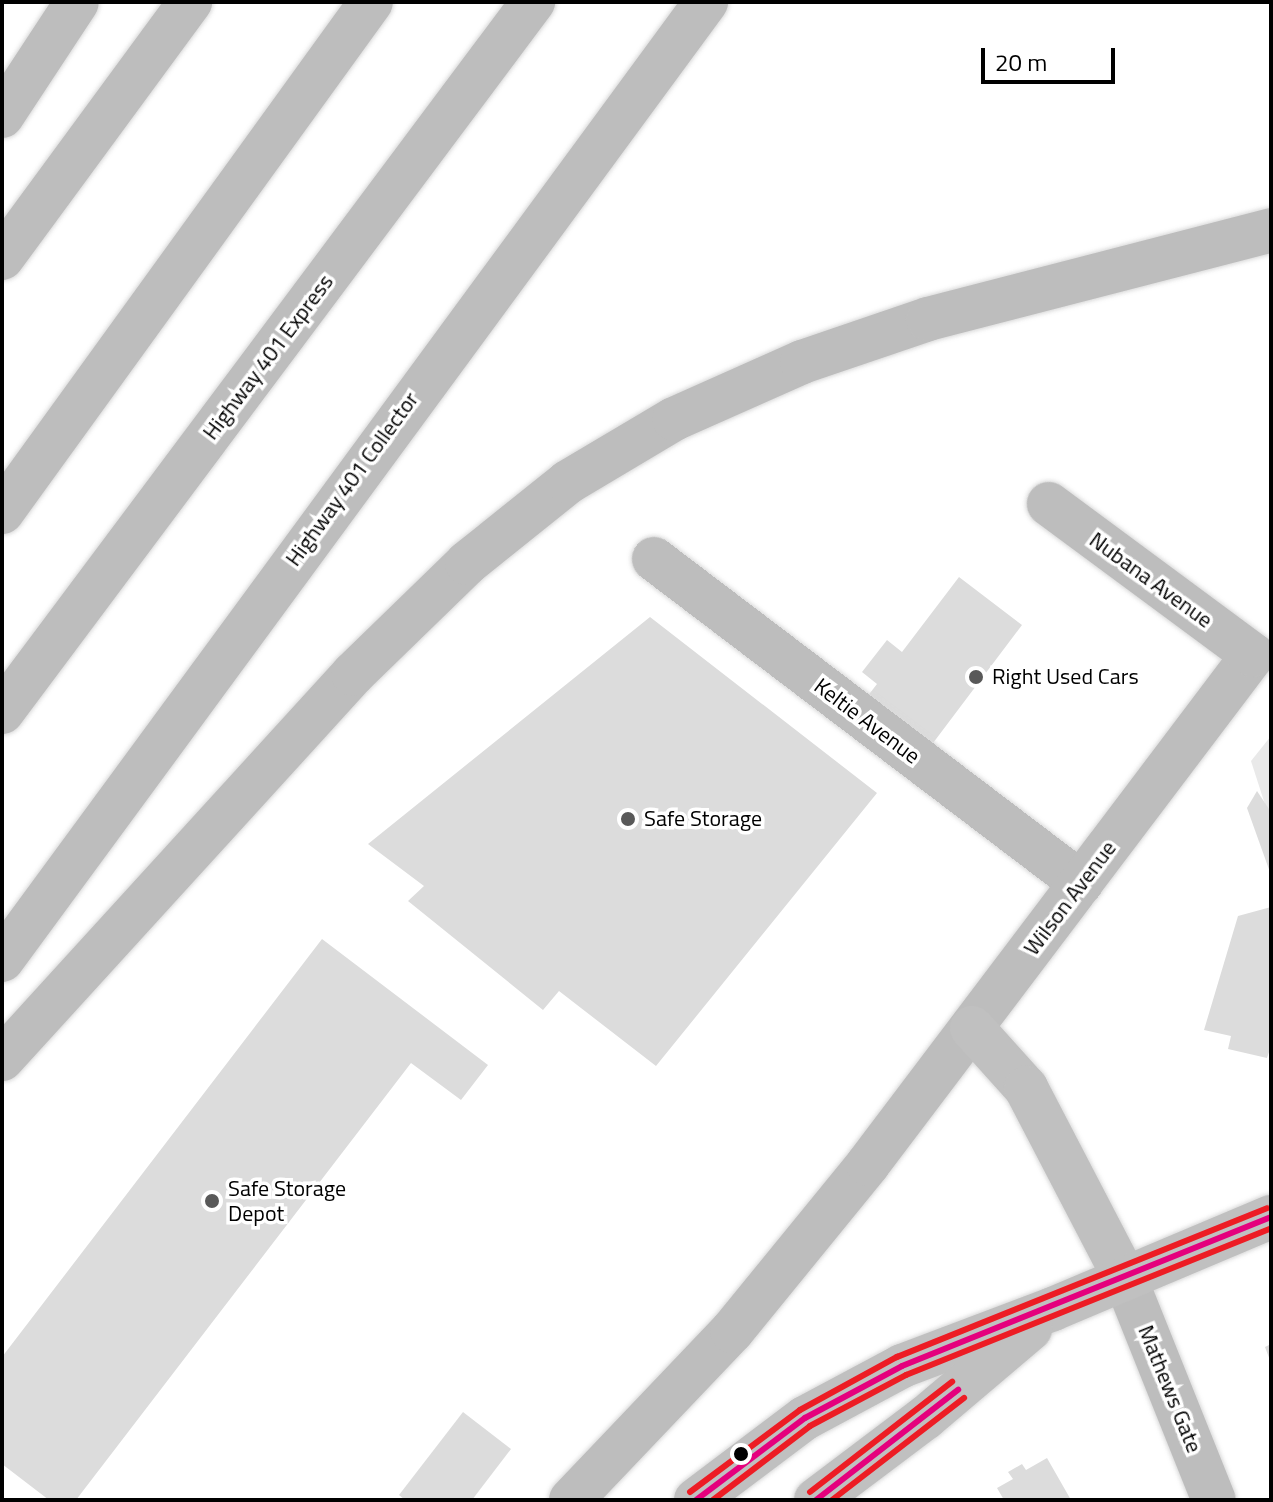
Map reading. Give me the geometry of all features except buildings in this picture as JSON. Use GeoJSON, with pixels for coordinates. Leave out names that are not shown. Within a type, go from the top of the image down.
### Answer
{"type":"FeatureCollection","features":[{"type":"Feature","properties":{"kind":"main road"},"geometry":{"type":"LineString","coordinates":[[2,116],[77,2]]}},
{"type":"Feature","properties":{"kind":"main road"},"geometry":{"type":"LineString","coordinates":[[2,258],[190,2]]}},
{"type":"Feature","properties":{"kind":"main road"},"geometry":{"type":"LineString","coordinates":[[2,512],[371,2]]}},
{"type":"Feature","properties":{"kind":"main road","name":"Highway 401 Express"},"geometry":{"type":"LineString","coordinates":[[2,712],[533,2]]}},
{"type":"Feature","properties":{"kind":"main road","name":"Highway 401 Collector"},"geometry":{"type":"LineString","coordinates":[[2,960],[706,2]]}},
{"type":"Feature","properties":{"kind":"main road"},"geometry":{"type":"LineString","coordinates":[[2,1059],[353,674],[467,563],[568,482],[674,419],[802,362],[928,319],[1271,230]]}},
{"type":"Feature","properties":{"kind":"main road","name":"Nubana Avenue"},"geometry":{"type":"LineString","coordinates":[[1049,504],[1253,655]]}},
{"type":"Feature","properties":{"kind":"main road","name":"Keltie Avenue"},"geometry":{"type":"LineString","coordinates":[[654,559],[1081,883]]}},
{"type":"Feature","properties":{"kind":"main road","name":"Wilson Avenue"},"geometry":{"type":"LineString","coordinates":[[571,1500],[732,1331],[972,1028],[1253,655]]}},
{"type":"Feature","properties":{"kind":"main road"},"geometry":{"type":"LineString","coordinates":[[972,1028],[1026,1088],[1125,1278]]}},
{"type":"Feature","properties":{"kind":"main road"},"geometry":{"type":"LineString","coordinates":[[696,1500],[805,1418],[888,1373],[1053,1309],[1271,1217]]}},
{"type":"Feature","properties":{"kind":"main road","name":"Mathews Gate"},"geometry":{"type":"LineString","coordinates":[[1125,1278],[1214,1500]]}},
{"type":"Feature","properties":{"kind":"main road"},"geometry":{"type":"LineString","coordinates":[[816,1500],[925,1418],[1053,1309]]}},
{"type":"Feature","properties":{"kind":"shaded area"},"geometry":{"type":"Polygon","coordinates":[[[1271,736],[1271,823],[1251,761],[1271,736]]]}},
{"type":"Feature","properties":{"kind":"transit line"},"geometry":{"type":"LineString","coordinates":[[690,1492],[800,1410],[897,1357],[1267,1208]]}},
{"type":"Feature","properties":{"kind":"transit line"},"geometry":{"type":"LineString","coordinates":[[696,1500],[805,1418],[902,1366],[1271,1217]]}},
{"type":"Feature","properties":{"kind":"transit line"},"geometry":{"type":"LineString","coordinates":[[713,1500],[810,1426],[906,1375],[1271,1228]]}},
{"type":"Feature","properties":{"kind":"transit line"},"geometry":{"type":"LineString","coordinates":[[810,1492],[952,1382]]}},
{"type":"Feature","properties":{"kind":"transit line"},"geometry":{"type":"LineString","coordinates":[[816,1500],[958,1390]]}},
{"type":"Feature","properties":{"kind":"transit line"},"geometry":{"type":"LineString","coordinates":[[832,1500],[964,1398]]}},
{"type":"Feature","properties":{"kind":"place","name":"Right Used Cars"},"geometry":{"type":"Point","coordinates":[976,677]}},
{"type":"Feature","properties":{"kind":"place","name":"Safe Storage"},"geometry":{"type":"Point","coordinates":[628,819]}},
{"type":"Feature","properties":{"kind":"place","name":"Safe Storage Depot"},"geometry":{"type":"Point","coordinates":[212,1201]}}]}
